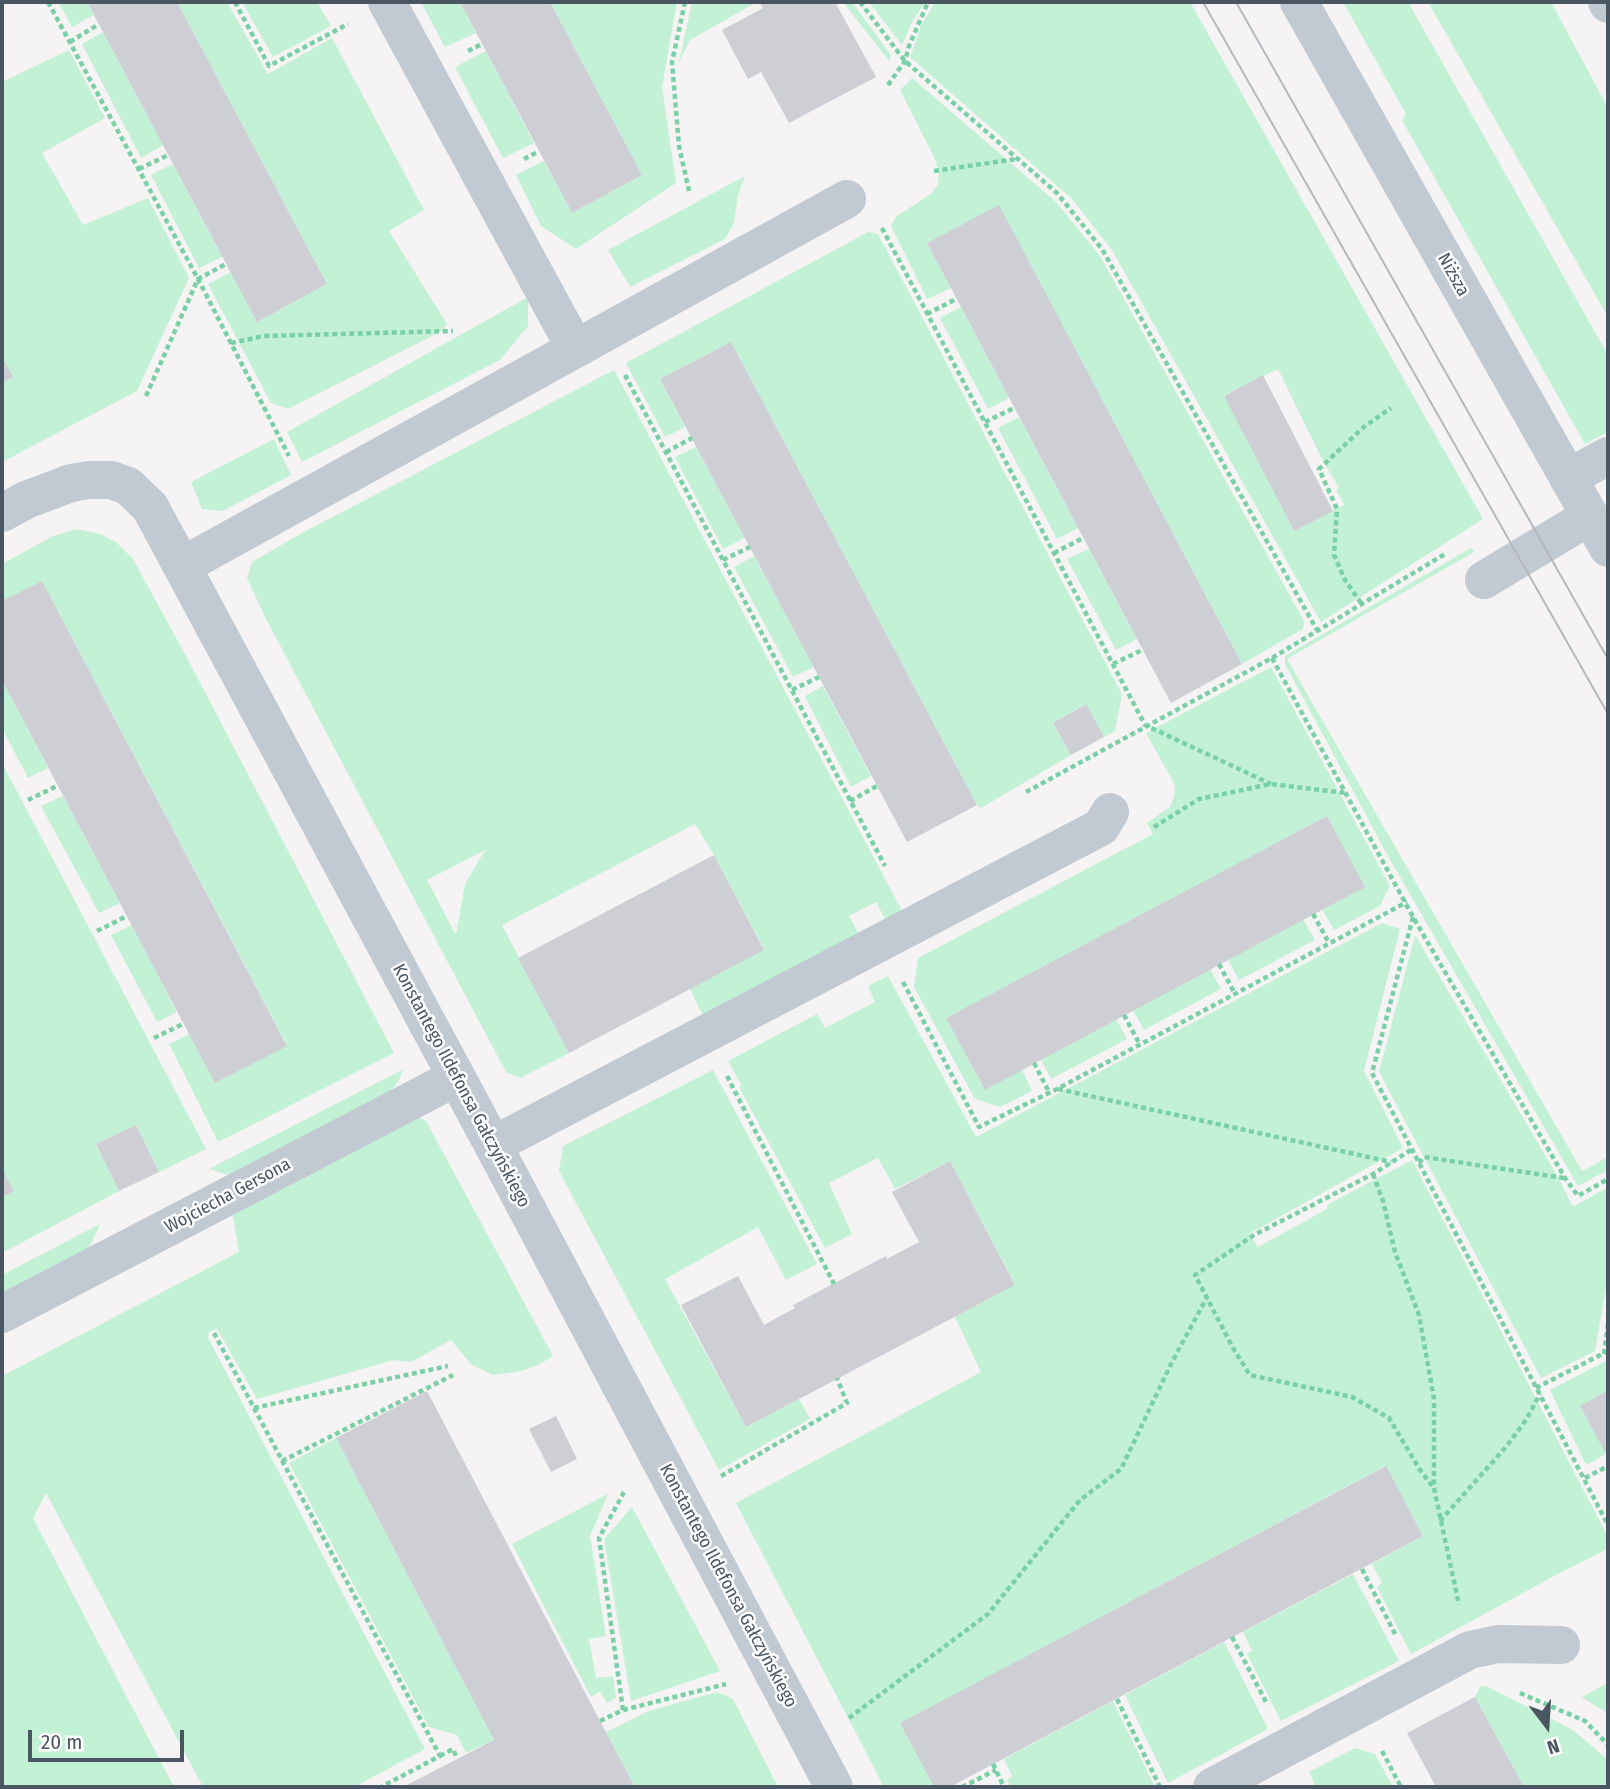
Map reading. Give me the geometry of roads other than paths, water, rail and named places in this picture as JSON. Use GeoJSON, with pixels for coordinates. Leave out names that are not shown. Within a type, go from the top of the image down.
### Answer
{"type":"FeatureCollection","features":[{"type":"Feature","properties":{"kind":"street"},"geometry":{"type":"LineString","coordinates":[[387,2],[590,340]]}},
{"type":"Feature","properties":{"kind":"street","name":"Niższa"},"geometry":{"type":"LineString","coordinates":[[1299,2],[1608,548]]}},
{"type":"Feature","properties":{"kind":"street"},"geometry":{"type":"LineString","coordinates":[[182,566],[847,199]]}},
{"type":"Feature","properties":{"kind":"street"},"geometry":{"type":"LineString","coordinates":[[1568,478],[1608,456]]}},
{"type":"Feature","properties":{"kind":"street","name":"Konstantego Ildefonsa Gałczyńskiego"},"geometry":{"type":"LineString","coordinates":[[14,506],[71,483],[111,480],[128,486],[150,508],[834,1787]]}},
{"type":"Feature","properties":{"kind":"street"},"geometry":{"type":"LineString","coordinates":[[1484,580],[1590,516]]}},
{"type":"Feature","properties":{"kind":"street"},"geometry":{"type":"LineString","coordinates":[[493,1145],[1101,827],[1110,812]]}},
{"type":"Feature","properties":{"kind":"street","name":"Wojciecha Gersona"},"geometry":{"type":"LineString","coordinates":[[2,1314],[455,1078]]}},
{"type":"Feature","properties":{"kind":"street"},"geometry":{"type":"LineString","coordinates":[[1212,1787],[1470,1650],[1498,1644],[1561,1645]]}},
{"type":"Feature","properties":{"kind":"tram line"},"geometry":{"type":"LineString","coordinates":[[1203,2],[1608,714]]}},
{"type":"Feature","properties":{"kind":"tram line"},"geometry":{"type":"LineString","coordinates":[[1236,2],[1608,659]]}}]}
